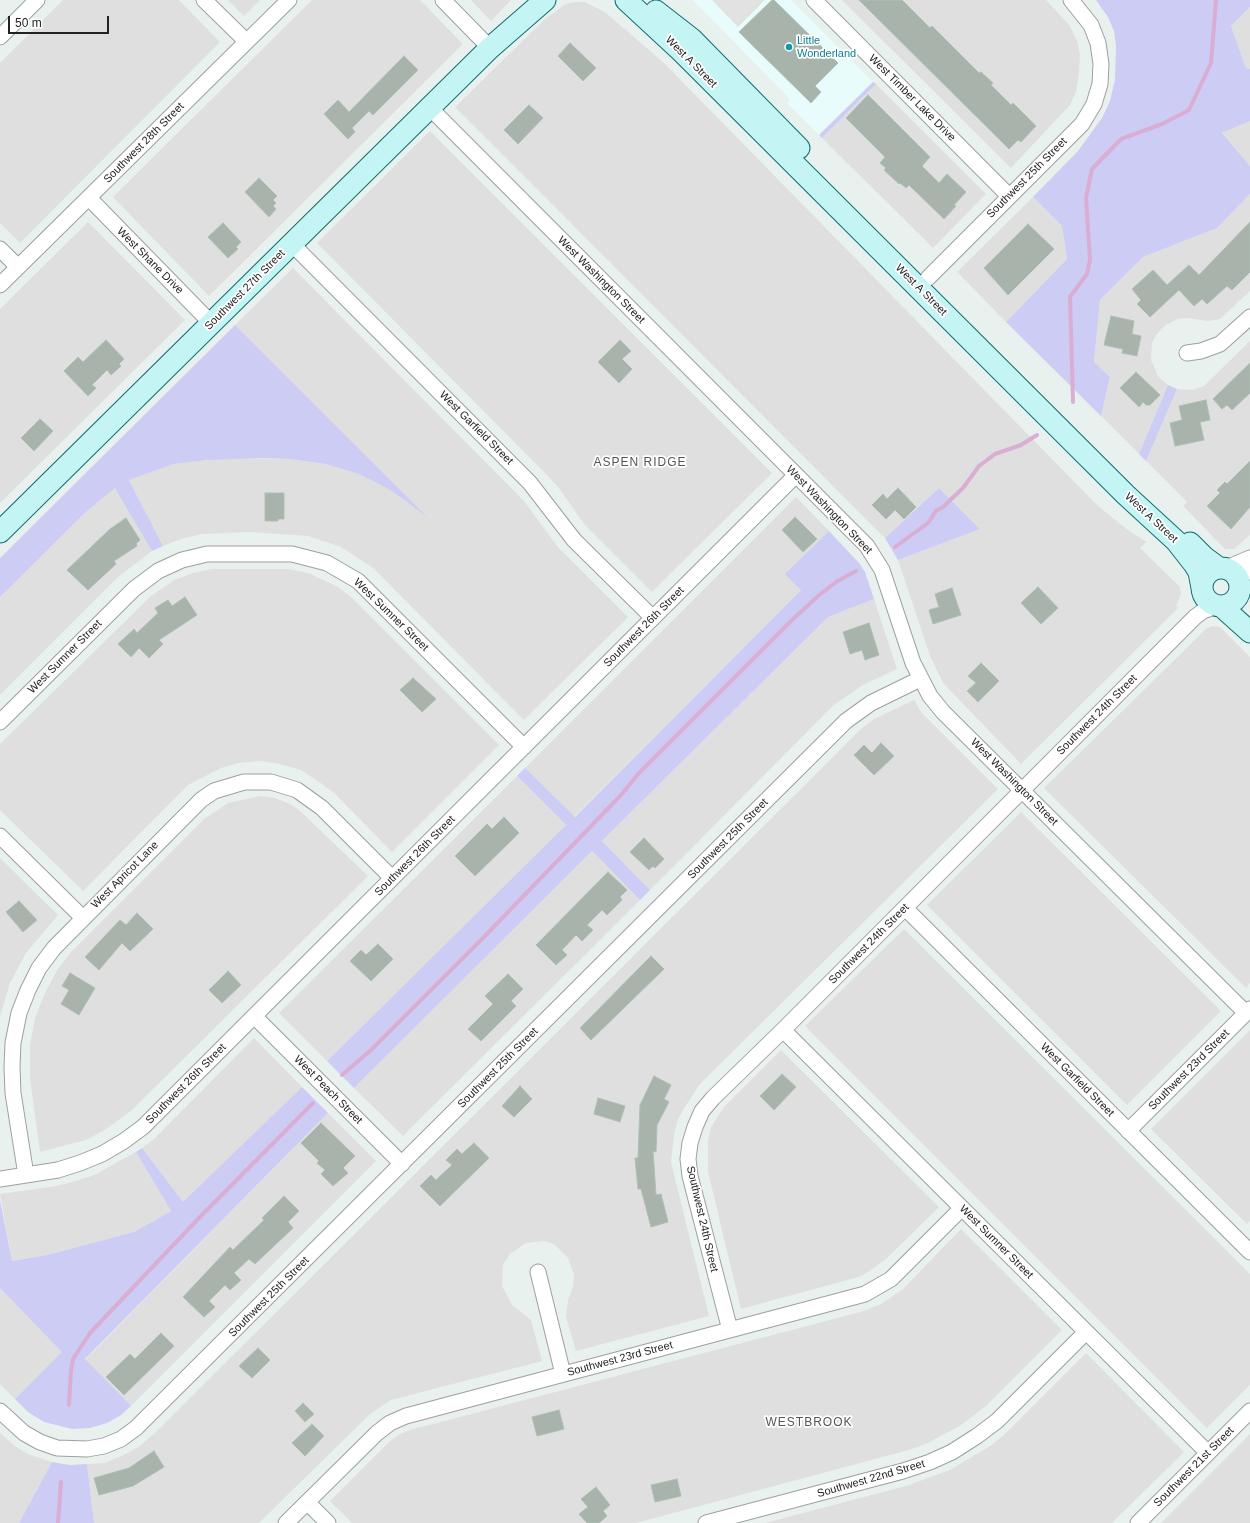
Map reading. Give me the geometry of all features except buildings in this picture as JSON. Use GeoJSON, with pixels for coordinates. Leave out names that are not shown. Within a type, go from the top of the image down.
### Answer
{"type":"FeatureCollection","features":[{"type":"Feature","properties":{"kind":"main road","name":"Southwest 27th Street"},"geometry":{"type":"LineString","coordinates":[[490,48],[529,0]]}},
{"type":"Feature","properties":{"kind":"main road","name":"Southwest 27th Street"},"geometry":{"type":"LineString","coordinates":[[0,532],[490,48],[545,0]]}},
{"type":"Feature","properties":{"kind":"main road","name":"West A Street"},"geometry":{"type":"LineString","coordinates":[[626,0],[681,51],[1121,489],[1176,541],[1199,572],[1211,599]]}},
{"type":"Feature","properties":{"kind":"main road","name":"West A Street"},"geometry":{"type":"LineString","coordinates":[[647,0],[656,12],[692,39],[1204,557],[1222,569]]}},
{"type":"Feature","properties":{"kind":"main road"},"geometry":{"type":"LineString","coordinates":[[1250,612],[1240,584],[1234,573],[1222,569],[1209,573],[1203,583],[1211,599],[1250,632]]}},
{"type":"Feature","properties":{"kind":"main road"},"geometry":{"type":"LineString","coordinates":[[1211,599],[1233,603],[1238,598],[1240,584]]}},
{"type":"Feature","properties":{"kind":"street"},"geometry":{"type":"LineString","coordinates":[[0,37],[36,0]]}},
{"type":"Feature","properties":{"kind":"street"},"geometry":{"type":"LineString","coordinates":[[204,0],[246,41]]}},
{"type":"Feature","properties":{"kind":"street","name":"Southwest 28th Street"},"geometry":{"type":"LineString","coordinates":[[0,285],[289,0]]}},
{"type":"Feature","properties":{"kind":"street"},"geometry":{"type":"LineString","coordinates":[[443,0],[490,48]]}},
{"type":"Feature","properties":{"kind":"street","name":"West Timber Lake Drive"},"geometry":{"type":"LineString","coordinates":[[814,0],[1009,196]]}},
{"type":"Feature","properties":{"kind":"street","name":"Southwest 25th Street"},"geometry":{"type":"LineString","coordinates":[[928,278],[1082,124],[1094,104],[1100,84],[1101,64],[1098,43],[1091,25],[1070,0]]}},
{"type":"Feature","properties":{"kind":"street","name":"West Washington Street"},"geometry":{"type":"LineString","coordinates":[[429,108],[872,552],[888,584],[920,679],[930,696],[943,712],[1248,1011]]}},
{"type":"Feature","properties":{"kind":"street","name":"West Shane Drive"},"geometry":{"type":"LineString","coordinates":[[89,198],[211,323]]}},
{"type":"Feature","properties":{"kind":"street","name":"West Garfield Street"},"geometry":{"type":"LineString","coordinates":[[292,244],[530,483],[574,540],[653,618]]}},
{"type":"Feature","properties":{"kind":"street"},"geometry":{"type":"LineString","coordinates":[[0,249],[18,267]]}},
{"type":"Feature","properties":{"kind":"street"},"geometry":{"type":"LineString","coordinates":[[1187,353],[1201,351],[1220,344],[1250,317]]}},
{"type":"Feature","properties":{"kind":"street","name":"Southwest 26th Street"},"geometry":{"type":"LineString","coordinates":[[0,1179],[58,1170],[80,1163],[102,1154],[124,1141],[143,1126],[796,475]]}},
{"type":"Feature","properties":{"kind":"street","name":"West Sumner Street"},"geometry":{"type":"LineString","coordinates":[[0,722],[134,589],[158,571],[182,560],[207,554],[292,554],[327,563],[358,582],[524,747]]}},
{"type":"Feature","properties":{"kind":"street"},"geometry":{"type":"LineString","coordinates":[[1222,569],[1250,559]]}},
{"type":"Feature","properties":{"kind":"street"},"geometry":{"type":"LineString","coordinates":[[1240,584],[1250,559]]}},
{"type":"Feature","properties":{"kind":"street","name":"Southwest 24th Street"},"geometry":{"type":"LineString","coordinates":[[730,1330],[690,1176],[688,1160],[690,1143],[702,1111],[713,1098],[905,908],[1195,617],[1201,608],[1211,599]]}},
{"type":"Feature","properties":{"kind":"street","name":"Southwest 25th Street"},"geometry":{"type":"LineString","coordinates":[[0,1411],[24,1433],[40,1442],[57,1448],[76,1450],[104,1446],[121,1439],[136,1428],[846,721],[871,704],[920,679]]}},
{"type":"Feature","properties":{"kind":"street","name":"West Apricot Lane"},"geometry":{"type":"LineString","coordinates":[[26,1175],[14,1093],[12,1067],[13,1043],[19,1013],[28,990],[39,968],[54,948],[196,804],[214,791],[244,782],[258,781],[277,783],[307,796],[322,808],[392,878]]}},
{"type":"Feature","properties":{"kind":"street"},"geometry":{"type":"LineString","coordinates":[[0,836],[83,918]]}},
{"type":"Feature","properties":{"kind":"street","name":"West Garfield Street"},"geometry":{"type":"LineString","coordinates":[[905,908],[1128,1131],[1249,1249]]}},
{"type":"Feature","properties":{"kind":"street","name":"Southwest 23rd Street"},"geometry":{"type":"LineString","coordinates":[[1128,1131],[1248,1011]]}},
{"type":"Feature","properties":{"kind":"street","name":"West Peach Street"},"geometry":{"type":"LineString","coordinates":[[254,1016],[402,1164]]}},
{"type":"Feature","properties":{"kind":"street","name":"West Sumner Street"},"geometry":{"type":"LineString","coordinates":[[783,1030],[1208,1454]]}},
{"type":"Feature","properties":{"kind":"street","name":"Southwest 23rd Street"},"geometry":{"type":"LineString","coordinates":[[286,1523],[377,1433],[390,1423],[406,1416],[849,1299],[880,1287],[890,1279],[962,1208]]}},
{"type":"Feature","properties":{"kind":"street"},"geometry":{"type":"LineString","coordinates":[[538,1272],[563,1374]]}},
{"type":"Feature","properties":{"kind":"street","name":"Southwest 22nd Street"},"geometry":{"type":"LineString","coordinates":[[706,1523],[903,1471],[930,1462],[952,1452],[997,1421],[1086,1332]]}},
{"type":"Feature","properties":{"kind":"street","name":"Southwest 21st Street"},"geometry":{"type":"LineString","coordinates":[[1138,1523],[1250,1411]]}},
{"type":"Feature","properties":{"kind":"street"},"geometry":{"type":"LineString","coordinates":[[307,1502],[328,1523]]}},
{"type":"Feature","properties":{"kind":"shaded area"},"geometry":{"type":"Polygon","coordinates":[[[63,0],[179,0],[220,42],[20,243],[0,223],[0,63],[63,0]]]}},
{"type":"Feature","properties":{"kind":"shaded area"},"geometry":{"type":"Polygon","coordinates":[[[228,0],[260,0],[244,16],[228,0]]]}},
{"type":"Feature","properties":{"kind":"shaded area"},"geometry":{"type":"Polygon","coordinates":[[[312,0],[420,0],[463,44],[209,296],[113,197],[312,0]]]}},
{"type":"Feature","properties":{"kind":"shaded area"},"geometry":{"type":"Polygon","coordinates":[[[471,0],[511,0],[491,21],[471,0]]]}},
{"type":"Feature","properties":{"kind":"shaded area"},"geometry":{"type":"Polygon","coordinates":[[[693,0],[791,0],[873,82],[819,135],[787,103],[790,99],[693,0]]]}},
{"type":"Feature","properties":{"kind":"shaded area"},"geometry":{"type":"Polygon","coordinates":[[[712,0],[765,0],[738,27],[712,0]]]}},
{"type":"Feature","properties":{"kind":"shaded area"},"geometry":{"type":"Polygon","coordinates":[[[842,0],[1046,0],[1070,26],[1077,41],[1080,55],[1076,92],[1070,105],[1011,168],[842,0]]]}},
{"type":"Feature","properties":{"kind":"shaded area"},"geometry":{"type":"Polygon","coordinates":[[[1096,0],[1250,0],[1250,7],[1231,26],[1246,68],[1250,69],[1250,121],[1222,133],[1250,166],[1250,194],[1217,228],[1143,257],[1100,300],[1094,362],[1110,377],[1101,416],[1006,322],[1067,259],[1062,226],[1033,197],[1078,151],[1102,118],[1110,101],[1115,80],[1116,46],[1114,31],[1108,17],[1096,0]]]}},
{"type":"Feature","properties":{"kind":"shaded area"},"geometry":{"type":"Polygon","coordinates":[[[574,2],[585,2],[605,12],[664,63],[1097,505],[1129,531],[1147,542],[1140,548],[1180,587],[1181,594],[1176,606],[1178,608],[1021,764],[943,683],[930,656],[898,560],[980,529],[939,488],[885,538],[455,107],[545,19],[564,5],[574,2]]]}},
{"type":"Feature","properties":{"kind":"shaded area"},"geometry":{"type":"Polygon","coordinates":[[[1250,7],[1250,69],[1246,68],[1231,26],[1250,7]]]}},
{"type":"Feature","properties":{"kind":"shaded area"},"geometry":{"type":"Polygon","coordinates":[[[873,82],[876,84],[822,138],[819,135],[873,82]]]}},
{"type":"Feature","properties":{"kind":"shaded area"},"geometry":{"type":"Polygon","coordinates":[[[876,84],[986,194],[933,248],[822,138],[876,84]]]}},
{"type":"Feature","properties":{"kind":"shaded area"},"geometry":{"type":"Polygon","coordinates":[[[1250,121],[1250,166],[1222,133],[1250,121]]]}},
{"type":"Feature","properties":{"kind":"shaded area"},"geometry":{"type":"Polygon","coordinates":[[[430,131],[772,473],[652,592],[585,525],[558,487],[544,472],[317,243],[430,131]]]}},
{"type":"Feature","properties":{"kind":"shaded area"},"geometry":{"type":"Polygon","coordinates":[[[1250,194],[1250,291],[1220,319],[1208,321],[1187,318],[1178,319],[1166,325],[1156,335],[1152,343],[1151,360],[1158,376],[1168,385],[1139,454],[1101,416],[1110,377],[1094,362],[1100,300],[1143,257],[1217,228],[1250,194]]]}},
{"type":"Feature","properties":{"kind":"shaded area"},"geometry":{"type":"Polygon","coordinates":[[[1033,197],[1062,226],[1067,259],[1006,322],[957,272],[1033,197]]]}},
{"type":"Feature","properties":{"kind":"shaded area"},"geometry":{"type":"Polygon","coordinates":[[[88,222],[185,320],[0,503],[0,309],[88,222]]]}},
{"type":"Feature","properties":{"kind":"shaded area"},"geometry":{"type":"Polygon","coordinates":[[[293,268],[524,501],[557,546],[628,617],[524,720],[373,568],[341,547],[308,536],[249,532],[202,534],[181,539],[163,546],[129,480],[174,464],[235,458],[290,459],[325,464],[359,474],[392,491],[425,516],[235,325],[293,268]]]}},
{"type":"Feature","properties":{"kind":"shaded area"},"geometry":{"type":"Polygon","coordinates":[[[235,325],[428,518],[392,491],[359,474],[325,464],[290,459],[262,458],[207,460],[174,464],[129,480],[163,546],[152,551],[115,488],[87,511],[0,597],[0,558],[235,325]]]}},
{"type":"Feature","properties":{"kind":"shaded area"},"geometry":{"type":"Polygon","coordinates":[[[1250,341],[1250,535],[1234,549],[1225,549],[1183,506],[1187,502],[1146,461],[1177,389],[1193,390],[1204,386],[1250,341]]]}},
{"type":"Feature","properties":{"kind":"shaded area"},"geometry":{"type":"Polygon","coordinates":[[[1168,385],[1177,389],[1146,461],[1139,454],[1168,385]]]}},
{"type":"Feature","properties":{"kind":"shaded area"},"geometry":{"type":"Polygon","coordinates":[[[116,487],[152,551],[118,577],[0,695],[0,597],[87,511],[116,487]]]}},
{"type":"Feature","properties":{"kind":"shaded area"},"geometry":{"type":"Polygon","coordinates":[[[939,488],[980,529],[898,560],[885,538],[939,488]]]}},
{"type":"Feature","properties":{"kind":"shaded area"},"geometry":{"type":"Polygon","coordinates":[[[796,497],[829,531],[786,574],[801,590],[574,817],[525,768],[796,497]]]}},
{"type":"Feature","properties":{"kind":"shaded area"},"geometry":{"type":"Polygon","coordinates":[[[829,531],[859,563],[865,572],[874,599],[828,617],[602,841],[650,890],[640,900],[592,851],[354,1088],[327,1061],[566,825],[517,776],[525,768],[575,817],[801,590],[785,574],[829,531]]]}},
{"type":"Feature","properties":{"kind":"shaded area"},"geometry":{"type":"Polygon","coordinates":[[[212,569],[288,569],[308,573],[338,587],[351,597],[499,745],[392,852],[335,794],[301,770],[280,764],[261,761],[238,763],[221,768],[188,785],[83,891],[0,810],[0,744],[151,596],[174,580],[193,573],[212,569]]]}},
{"type":"Feature","properties":{"kind":"shaded area"},"geometry":{"type":"Polygon","coordinates":[[[874,599],[897,669],[863,685],[834,705],[650,890],[602,841],[828,617],[874,599]]]}},
{"type":"Feature","properties":{"kind":"shaded area"},"geometry":{"type":"Polygon","coordinates":[[[1212,626],[1220,627],[1250,657],[1250,983],[1246,988],[1044,788],[1206,629],[1212,626]]]}},
{"type":"Feature","properties":{"kind":"shaded area"},"geometry":{"type":"Polygon","coordinates":[[[914,700],[922,713],[998,789],[700,1084],[678,1119],[674,1134],[671,1162],[709,1316],[576,1351],[566,1317],[568,1300],[573,1287],[574,1275],[568,1258],[554,1244],[544,1241],[526,1243],[510,1254],[503,1265],[502,1286],[512,1305],[531,1320],[542,1361],[391,1400],[370,1414],[259,1523],[94,1523],[87,1464],[104,1463],[122,1456],[140,1446],[157,1431],[862,728],[874,719],[914,700]]]}},
{"type":"Feature","properties":{"kind":"shaded area"},"geometry":{"type":"Polygon","coordinates":[[[517,776],[566,825],[327,1061],[279,1013],[517,776]]]}},
{"type":"Feature","properties":{"kind":"shaded area"},"geometry":{"type":"Polygon","coordinates":[[[260,796],[275,798],[290,804],[299,810],[368,876],[132,1110],[105,1130],[86,1140],[40,1152],[30,1079],[30,1045],[35,1018],[44,995],[57,970],[71,952],[204,819],[228,803],[260,796]]]}},
{"type":"Feature","properties":{"kind":"shaded area"},"geometry":{"type":"Polygon","coordinates":[[[1021,812],[1221,1011],[1127,1105],[927,905],[1021,812]]]}},
{"type":"Feature","properties":{"kind":"shaded area"},"geometry":{"type":"Polygon","coordinates":[[[592,851],[640,900],[403,1136],[354,1088],[592,851]]]}},
{"type":"Feature","properties":{"kind":"shaded area"},"geometry":{"type":"Polygon","coordinates":[[[0,858],[58,915],[26,953],[10,983],[0,1016],[0,858]]]}},
{"type":"Feature","properties":{"kind":"shaded area"},"geometry":{"type":"Polygon","coordinates":[[[904,929],[1250,1274],[1250,1385],[1207,1428],[805,1026],[904,929]]]}},
{"type":"Feature","properties":{"kind":"shaded area"},"geometry":{"type":"Polygon","coordinates":[[[1250,1030],[1250,1221],[1247,1224],[1151,1129],[1250,1030]]]}},
{"type":"Feature","properties":{"kind":"shaded area"},"geometry":{"type":"Polygon","coordinates":[[[254,1038],[302,1087],[183,1203],[142,1148],[155,1138],[254,1038]]]}},
{"type":"Feature","properties":{"kind":"shaded area"},"geometry":{"type":"Polygon","coordinates":[[[781,1050],[939,1207],[885,1260],[862,1276],[741,1309],[708,1172],[708,1141],[711,1127],[724,1107],[781,1050]]]}},
{"type":"Feature","properties":{"kind":"shaded area"},"geometry":{"type":"Polygon","coordinates":[[[302,1087],[328,1113],[85,1359],[131,1406],[121,1415],[107,1423],[90,1428],[72,1429],[44,1422],[28,1412],[15,1399],[62,1352],[0,1288],[0,1200],[12,1261],[47,1255],[134,1232],[171,1211],[136,1152],[142,1148],[183,1202],[302,1087]]]}},
{"type":"Feature","properties":{"kind":"shaded area"},"geometry":{"type":"Polygon","coordinates":[[[328,1113],[376,1161],[131,1406],[85,1360],[328,1113]]]}},
{"type":"Feature","properties":{"kind":"shaded area"},"geometry":{"type":"Polygon","coordinates":[[[136,1152],[171,1211],[134,1232],[47,1255],[12,1261],[0,1194],[56,1186],[76,1181],[94,1175],[136,1152]]]}},
{"type":"Feature","properties":{"kind":"shaded area"},"geometry":{"type":"Polygon","coordinates":[[[961,1229],[1062,1330],[986,1406],[961,1425],[928,1443],[909,1450],[636,1523],[352,1523],[330,1501],[389,1442],[400,1434],[410,1430],[864,1311],[881,1304],[903,1289],[961,1229]]]}},
{"type":"Feature","properties":{"kind":"shaded area"},"geometry":{"type":"Polygon","coordinates":[[[0,1288],[63,1352],[15,1399],[0,1384],[0,1288]]]}},
{"type":"Feature","properties":{"kind":"shaded area"},"geometry":{"type":"Polygon","coordinates":[[[1086,1353],[1184,1452],[1112,1523],[765,1523],[906,1486],[950,1470],[990,1446],[1004,1435],[1086,1353]]]}},
{"type":"Feature","properties":{"kind":"shaded area"},"geometry":{"type":"Polygon","coordinates":[[[0,1433],[15,1446],[28,1454],[52,1462],[19,1523],[0,1523],[0,1433]]]}},
{"type":"Feature","properties":{"kind":"shaded area"},"geometry":{"type":"Polygon","coordinates":[[[1250,1434],[1250,1523],[1161,1523],[1250,1434]]]}},
{"type":"Feature","properties":{"kind":"shaded area"},"geometry":{"type":"Polygon","coordinates":[[[52,1462],[70,1465],[87,1464],[94,1523],[19,1523],[52,1462]]]}},
{"type":"Feature","properties":{"kind":"waterway"},"geometry":{"type":"LineString","coordinates":[[1073,402],[1070,297],[1087,274],[1090,260],[1086,198],[1092,169],[1121,139],[1162,124],[1189,110],[1211,63],[1216,0]]}},
{"type":"Feature","properties":{"kind":"waterway"},"geometry":{"type":"LineString","coordinates":[[895,547],[928,523],[936,511],[943,507],[963,488],[979,466],[995,454],[1021,445],[1037,435]]}},
{"type":"Feature","properties":{"kind":"waterway"},"geometry":{"type":"LineString","coordinates":[[342,1075],[370,1051],[483,938],[622,794],[638,774],[791,621],[836,582],[856,571]]}},
{"type":"Feature","properties":{"kind":"waterway"},"geometry":{"type":"LineString","coordinates":[[69,1405],[73,1359],[90,1333],[197,1220],[313,1103]]}},
{"type":"Feature","properties":{"kind":"waterway"},"geometry":{"type":"LineString","coordinates":[[58,1523],[61,1482]]}},
{"type":"Feature","properties":{"kind":"place","name":"Little Wonderland"},"geometry":{"type":"Point","coordinates":[789,47]}},
{"type":"Feature","properties":{"kind":"district","name":"ASPEN RIDGE"},"geometry":{"type":"Point","coordinates":[640,463]}},
{"type":"Feature","properties":{"kind":"district","name":"WESTBROOK"},"geometry":{"type":"Point","coordinates":[809,1423]}}]}
